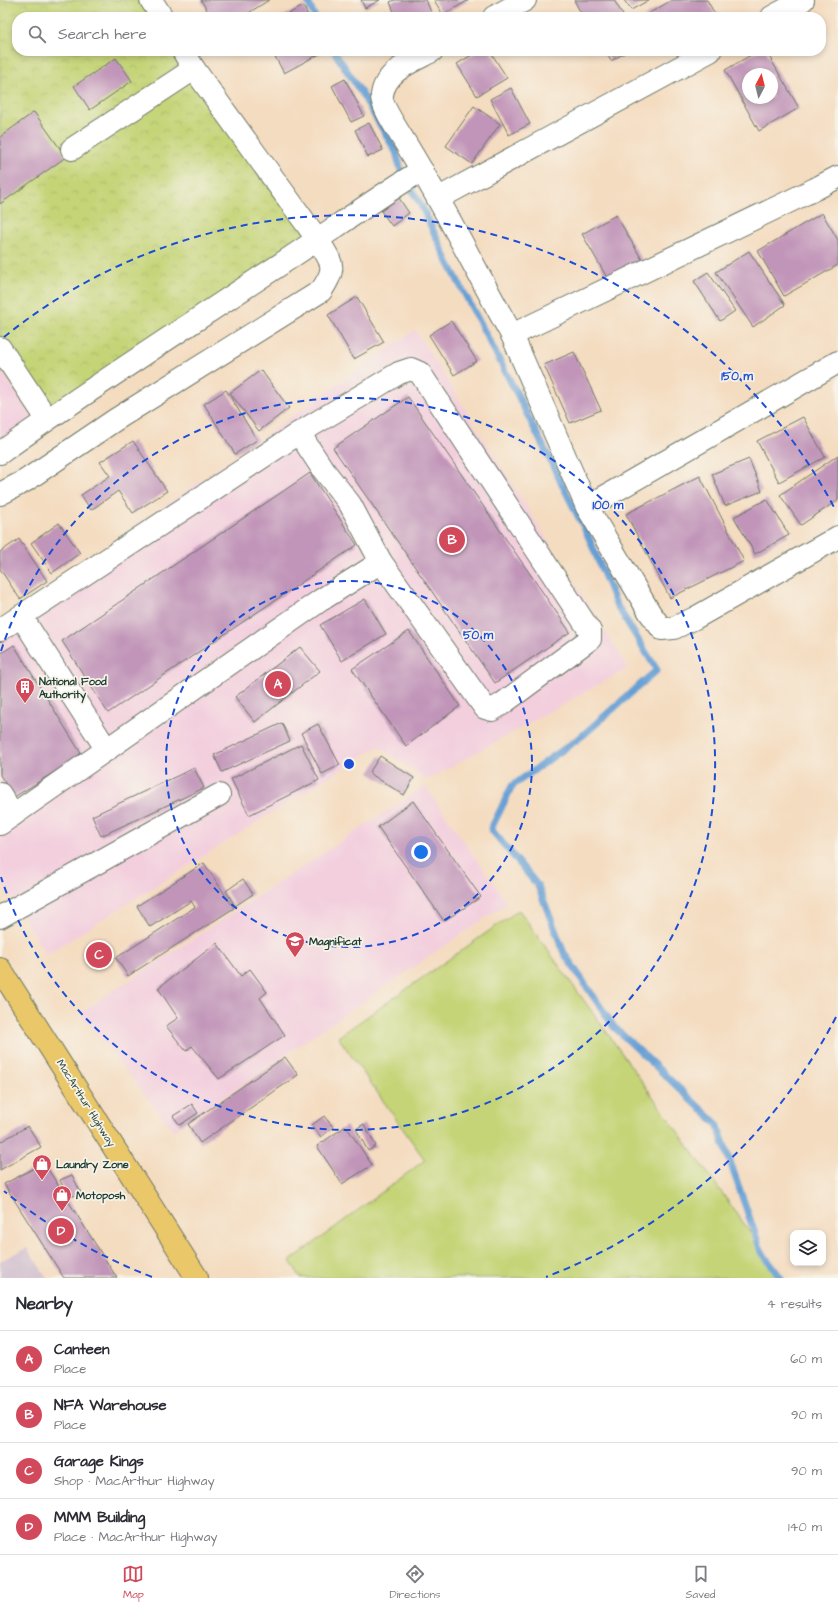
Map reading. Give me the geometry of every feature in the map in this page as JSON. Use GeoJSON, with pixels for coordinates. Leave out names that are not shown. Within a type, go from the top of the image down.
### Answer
{"type":"FeatureCollection","features":[{"type":"Feature","properties":{"kind":"highway","name":"MacArthur Highway"},"geometry":{"type":"LineString","coordinates":[[0,969],[197,1278]]}},
{"type":"Feature","properties":{"kind":"street"},"geometry":{"type":"LineString","coordinates":[[152,0],[159,12]]}},
{"type":"Feature","properties":{"kind":"street"},"geometry":{"type":"LineString","coordinates":[[503,12],[525,0]]}},
{"type":"Feature","properties":{"kind":"street"},"geometry":{"type":"LineString","coordinates":[[781,12],[803,0]]}},
{"type":"Feature","properties":{"kind":"street"},"geometry":{"type":"LineString","coordinates":[[423,56],[398,70],[385,83],[381,97],[388,114],[420,173],[439,198],[512,335],[587,506],[650,613],[662,629],[674,628],[695,618],[838,537]]}},
{"type":"Feature","properties":{"kind":"street"},"geometry":{"type":"LineString","coordinates":[[439,198],[701,56]]}},
{"type":"Feature","properties":{"kind":"street"},"geometry":{"type":"LineString","coordinates":[[0,494],[25,481],[115,420],[321,291],[330,278],[332,264],[318,240],[189,60],[72,149]]}},
{"type":"Feature","properties":{"kind":"street"},"geometry":{"type":"LineString","coordinates":[[0,453],[47,419],[318,240],[396,186],[420,173]]}},
{"type":"Feature","properties":{"kind":"street"},"geometry":{"type":"LineString","coordinates":[[512,335],[838,177]]}},
{"type":"Feature","properties":{"kind":"street"},"geometry":{"type":"LineString","coordinates":[[0,348],[47,419]]}},
{"type":"Feature","properties":{"kind":"street"},"geometry":{"type":"LineString","coordinates":[[587,506],[838,362]]}},
{"type":"Feature","properties":{"kind":"street"},"geometry":{"type":"LineString","coordinates":[[0,630],[299,433],[399,373],[411,369],[420,373],[590,631],[590,638],[502,704],[492,710],[485,708],[382,562],[350,504],[322,468],[299,433]]}},
{"type":"Feature","properties":{"kind":"street"},"geometry":{"type":"LineString","coordinates":[[0,794],[7,820],[321,600],[382,562]]}},
{"type":"Feature","properties":{"kind":"street"},"geometry":{"type":"LineString","coordinates":[[22,616],[107,750]]}},
{"type":"Feature","properties":{"kind":"street"},"geometry":{"type":"LineString","coordinates":[[0,917],[219,795]]}},
{"type":"Feature","properties":{"kind":"shaded area"},"geometry":{"type":"Polygon","coordinates":[[[415,330],[628,668],[427,780],[378,746],[46,955],[18,907],[0,880],[0,622],[415,330]]]}},
{"type":"Feature","properties":{"kind":"shaded area"},"geometry":{"type":"Polygon","coordinates":[[[0,368],[33,418],[0,440],[0,368]]]}},
{"type":"Feature","properties":{"kind":"shaded area","name":"Magnificat"},"geometry":{"type":"Polygon","coordinates":[[[425,786],[507,903],[174,1131],[80,1013],[425,786]]]}},
{"type":"Feature","properties":{"kind":"shaded area"},"geometry":{"type":"Polygon","coordinates":[[[27,1248],[47,1278],[0,1278],[0,1261],[27,1248]]]}},
{"type":"Feature","properties":{"kind":"green space"},"geometry":{"type":"Polygon","coordinates":[[[0,0],[151,0],[159,12],[12,12],[12,56],[187,56],[318,240],[47,419],[0,347],[0,0]]]}},
{"type":"Feature","properties":{"kind":"green space"},"geometry":{"type":"Polygon","coordinates":[[[519,910],[783,1278],[301,1278],[290,1261],[425,1160],[338,1037],[519,910]]]}},
{"type":"Feature","properties":{"kind":"building"},"geometry":{"type":"Polygon","coordinates":[[[201,0],[269,0],[250,12],[208,12],[201,0]]]}},
{"type":"Feature","properties":{"kind":"building"},"geometry":{"type":"Polygon","coordinates":[[[361,0],[380,0],[365,8],[361,0]]]}},
{"type":"Feature","properties":{"kind":"building"},"geometry":{"type":"Polygon","coordinates":[[[395,0],[426,0],[431,12],[394,12],[390,2],[395,0]]]}},
{"type":"Feature","properties":{"kind":"building"},"geometry":{"type":"Polygon","coordinates":[[[434,0],[469,0],[448,12],[441,12],[434,0]]]}},
{"type":"Feature","properties":{"kind":"building"},"geometry":{"type":"Polygon","coordinates":[[[574,0],[614,0],[621,12],[580,12],[574,0]]]}},
{"type":"Feature","properties":{"kind":"building"},"geometry":{"type":"Polygon","coordinates":[[[624,0],[649,0],[631,10],[624,0]]]}},
{"type":"Feature","properties":{"kind":"building"},"geometry":{"type":"Polygon","coordinates":[[[672,0],[707,0],[714,12],[652,12],[672,0]]]}},
{"type":"Feature","properties":{"kind":"building"},"geometry":{"type":"Polygon","coordinates":[[[303,6],[306,12],[292,12],[303,6]]]}},
{"type":"Feature","properties":{"kind":"building"},"geometry":{"type":"Polygon","coordinates":[[[275,56],[316,56],[284,73],[275,56]]]}},
{"type":"Feature","properties":{"kind":"building"},"geometry":{"type":"Polygon","coordinates":[[[470,56],[493,56],[507,78],[477,96],[457,64],[470,56]]]}},
{"type":"Feature","properties":{"kind":"building"},"geometry":{"type":"Polygon","coordinates":[[[608,56],[620,56],[611,61],[608,56]]]}},
{"type":"Feature","properties":{"kind":"building"},"geometry":{"type":"Polygon","coordinates":[[[749,56],[769,56],[776,68],[742,68],[742,100],[725,70],[749,56]]]}},
{"type":"Feature","properties":{"kind":"building"},"geometry":{"type":"Polygon","coordinates":[[[116,58],[132,81],[90,110],[74,86],[116,58]]]}},
{"type":"Feature","properties":{"kind":"building"},"geometry":{"type":"Polygon","coordinates":[[[778,72],[799,108],[759,131],[744,104],[778,104],[778,72]]]}},
{"type":"Feature","properties":{"kind":"building"},"geometry":{"type":"Polygon","coordinates":[[[345,79],[364,116],[351,122],[332,86],[345,79]]]}},
{"type":"Feature","properties":{"kind":"building"},"geometry":{"type":"Polygon","coordinates":[[[511,88],[530,124],[509,135],[490,99],[511,88]]]}},
{"type":"Feature","properties":{"kind":"building"},"geometry":{"type":"Polygon","coordinates":[[[474,106],[500,124],[472,164],[446,146],[474,106]]]}},
{"type":"Feature","properties":{"kind":"building"},"geometry":{"type":"Polygon","coordinates":[[[34,112],[66,157],[0,204],[0,137],[34,112]]]}},
{"type":"Feature","properties":{"kind":"building"},"geometry":{"type":"Polygon","coordinates":[[[369,123],[383,150],[368,157],[355,130],[369,123]]]}},
{"type":"Feature","properties":{"kind":"building"},"geometry":{"type":"Polygon","coordinates":[[[399,198],[409,213],[392,226],[381,211],[399,198]]]}},
{"type":"Feature","properties":{"kind":"building"},"geometry":{"type":"Polygon","coordinates":[[[822,213],[838,240],[838,265],[784,296],[758,251],[822,213]]]}},
{"type":"Feature","properties":{"kind":"building"},"geometry":{"type":"Polygon","coordinates":[[[616,215],[644,263],[610,283],[582,234],[616,215]]]}},
{"type":"Feature","properties":{"kind":"building"},"geometry":{"type":"Polygon","coordinates":[[[749,251],[785,305],[753,327],[716,272],[749,251]]]}},
{"type":"Feature","properties":{"kind":"building"},"geometry":{"type":"Polygon","coordinates":[[[708,272],[735,311],[720,321],[694,281],[708,272]]]}},
{"type":"Feature","properties":{"kind":"building"},"geometry":{"type":"Polygon","coordinates":[[[357,297],[384,342],[354,359],[328,315],[357,297]]]}},
{"type":"Feature","properties":{"kind":"building"},"geometry":{"type":"Polygon","coordinates":[[[451,321],[477,361],[454,375],[429,335],[451,321]]]}},
{"type":"Feature","properties":{"kind":"building"},"geometry":{"type":"Polygon","coordinates":[[[574,352],[601,410],[570,423],[544,365],[574,352]]]}},
{"type":"Feature","properties":{"kind":"building"},"geometry":{"type":"Polygon","coordinates":[[[261,370],[289,408],[259,431],[230,393],[261,370]]]}},
{"type":"Feature","properties":{"kind":"building"},"geometry":{"type":"Polygon","coordinates":[[[226,390],[257,440],[235,454],[204,404],[226,390]]]}},
{"type":"Feature","properties":{"kind":"building"},"geometry":{"type":"Polygon","coordinates":[[[408,397],[570,632],[495,683],[333,448],[408,397]]]}},
{"type":"Feature","properties":{"kind":"building"},"geometry":{"type":"Polygon","coordinates":[[[803,417],[825,457],[779,482],[757,441],[803,417]]]}},
{"type":"Feature","properties":{"kind":"building"},"geometry":{"type":"Polygon","coordinates":[[[133,441],[167,491],[133,513],[118,491],[91,510],[81,495],[110,476],[100,462],[133,441]]]}},
{"type":"Feature","properties":{"kind":"building"},"geometry":{"type":"Polygon","coordinates":[[[838,455],[838,500],[801,525],[780,495],[838,455]]]}},
{"type":"Feature","properties":{"kind":"building"},"geometry":{"type":"Polygon","coordinates":[[[749,459],[762,491],[725,506],[712,474],[749,459]]]}},
{"type":"Feature","properties":{"kind":"building"},"geometry":{"type":"Polygon","coordinates":[[[310,473],[357,545],[108,713],[62,641],[310,473]]]}},
{"type":"Feature","properties":{"kind":"building"},"geometry":{"type":"Polygon","coordinates":[[[700,476],[744,561],[670,598],[626,514],[700,476]]]}},
{"type":"Feature","properties":{"kind":"building"},"geometry":{"type":"Polygon","coordinates":[[[767,499],[789,535],[755,554],[734,517],[767,499]]]}},
{"type":"Feature","properties":{"kind":"building"},"geometry":{"type":"Polygon","coordinates":[[[59,523],[80,553],[52,573],[31,543],[59,523]]]}},
{"type":"Feature","properties":{"kind":"building"},"geometry":{"type":"Polygon","coordinates":[[[19,539],[47,581],[20,599],[0,569],[0,552],[19,539]]]}},
{"type":"Feature","properties":{"kind":"building"},"geometry":{"type":"Polygon","coordinates":[[[365,599],[386,634],[342,661],[320,625],[365,599]]]}},
{"type":"Feature","properties":{"kind":"building"},"geometry":{"type":"Polygon","coordinates":[[[409,631],[460,706],[406,746],[352,669],[409,631]]]}},
{"type":"Feature","properties":{"kind":"building","name":"National Food Authority"},"geometry":{"type":"Polygon","coordinates":[[[14,645],[82,755],[14,797],[0,775],[0,654],[14,645]]]}},
{"type":"Feature","properties":{"kind":"building"},"geometry":{"type":"Polygon","coordinates":[[[300,647],[320,671],[255,722],[235,697],[300,647]]]}},
{"type":"Feature","properties":{"kind":"building"},"geometry":{"type":"Polygon","coordinates":[[[282,723],[290,741],[222,772],[214,755],[282,723]]]}},
{"type":"Feature","properties":{"kind":"building"},"geometry":{"type":"Polygon","coordinates":[[[318,724],[340,765],[322,774],[301,733],[318,724]]]}},
{"type":"Feature","properties":{"kind":"building"},"geometry":{"type":"Polygon","coordinates":[[[301,744],[319,780],[249,815],[231,779],[301,744]]]}},
{"type":"Feature","properties":{"kind":"building"},"geometry":{"type":"Polygon","coordinates":[[[380,756],[414,778],[404,795],[369,773],[380,756]]]}},
{"type":"Feature","properties":{"kind":"building"},"geometry":{"type":"Polygon","coordinates":[[[194,768],[204,788],[101,836],[92,816],[194,768]]]}},
{"type":"Feature","properties":{"kind":"building"},"geometry":{"type":"Polygon","coordinates":[[[413,801],[481,897],[444,921],[378,827],[413,801]]]}},
{"type":"Feature","properties":{"kind":"building"},"geometry":{"type":"Polygon","coordinates":[[[204,863],[234,908],[128,976],[116,958],[195,907],[191,901],[150,927],[137,906],[204,863]]]}},
{"type":"Feature","properties":{"kind":"building"},"geometry":{"type":"Polygon","coordinates":[[[243,879],[253,894],[235,906],[226,891],[243,879]]]}},
{"type":"Feature","properties":{"kind":"building"},"geometry":{"type":"Polygon","coordinates":[[[217,943],[241,976],[250,969],[267,992],[260,998],[285,1035],[219,1079],[192,1046],[186,1051],[166,1026],[178,1018],[158,988],[217,943]]]}},
{"type":"Feature","properties":{"kind":"building"},"geometry":{"type":"Polygon","coordinates":[[[285,1057],[298,1075],[200,1143],[188,1124],[285,1057]]]}},
{"type":"Feature","properties":{"kind":"building"},"geometry":{"type":"Polygon","coordinates":[[[192,1104],[198,1113],[180,1125],[173,1116],[192,1104]]]}},
{"type":"Feature","properties":{"kind":"building"},"geometry":{"type":"Polygon","coordinates":[[[324,1116],[333,1127],[321,1137],[312,1125],[324,1116]]]}},
{"type":"Feature","properties":{"kind":"building"},"geometry":{"type":"Polygon","coordinates":[[[364,1124],[376,1146],[368,1151],[356,1129],[364,1124]]]}},
{"type":"Feature","properties":{"kind":"building"},"geometry":{"type":"Polygon","coordinates":[[[28,1126],[41,1147],[0,1170],[0,1142],[28,1126]]]}},
{"type":"Feature","properties":{"kind":"building"},"geometry":{"type":"Polygon","coordinates":[[[346,1126],[372,1165],[342,1184],[317,1146],[346,1126]]]}},
{"type":"Feature","properties":{"kind":"building"},"geometry":{"type":"Polygon","coordinates":[[[44,1163],[117,1278],[64,1278],[4,1184],[44,1163]]]}},
{"type":"Feature","properties":{"kind":"building"},"geometry":{"type":"Polygon","coordinates":[[[72,1175],[81,1193],[68,1198],[60,1180],[72,1175]]]}},
{"type":"Feature","properties":{"kind":"waterway"},"geometry":{"type":"LineString","coordinates":[[307,0],[313,12]]}},
{"type":"Feature","properties":{"kind":"waterway"},"geometry":{"type":"LineString","coordinates":[[337,56],[362,94],[396,152],[401,171],[422,207],[448,262],[515,390],[589,538],[616,604],[657,670],[582,736],[512,786],[491,829],[538,886],[564,953],[614,1027],[717,1124],[761,1251],[781,1278]]}},
{"type":"Feature","properties":{"kind":"place","name":"NFA Warehouse"},"geometry":{"type":"Point","coordinates":[452,540]}},
{"type":"Feature","properties":{"kind":"place","name":"Canteen"},"geometry":{"type":"Point","coordinates":[278,684]}},
{"type":"Feature","properties":{"kind":"place","name":"National Food Authority"},"geometry":{"type":"Point","coordinates":[25,704]}},
{"type":"Feature","properties":{"kind":"place","name":"Garage Kings"},"geometry":{"type":"Point","coordinates":[99,955]}},
{"type":"Feature","properties":{"kind":"place","name":"Magnificat"},"geometry":{"type":"Point","coordinates":[295,958]}},
{"type":"Feature","properties":{"kind":"place","name":"Laundry Zone"},"geometry":{"type":"Point","coordinates":[42,1181]}},
{"type":"Feature","properties":{"kind":"place","name":"Motoposh"},"geometry":{"type":"Point","coordinates":[62,1212]}},
{"type":"Feature","properties":{"kind":"place","name":"MMM Building"},"geometry":{"type":"Point","coordinates":[61,1231]}}]}
